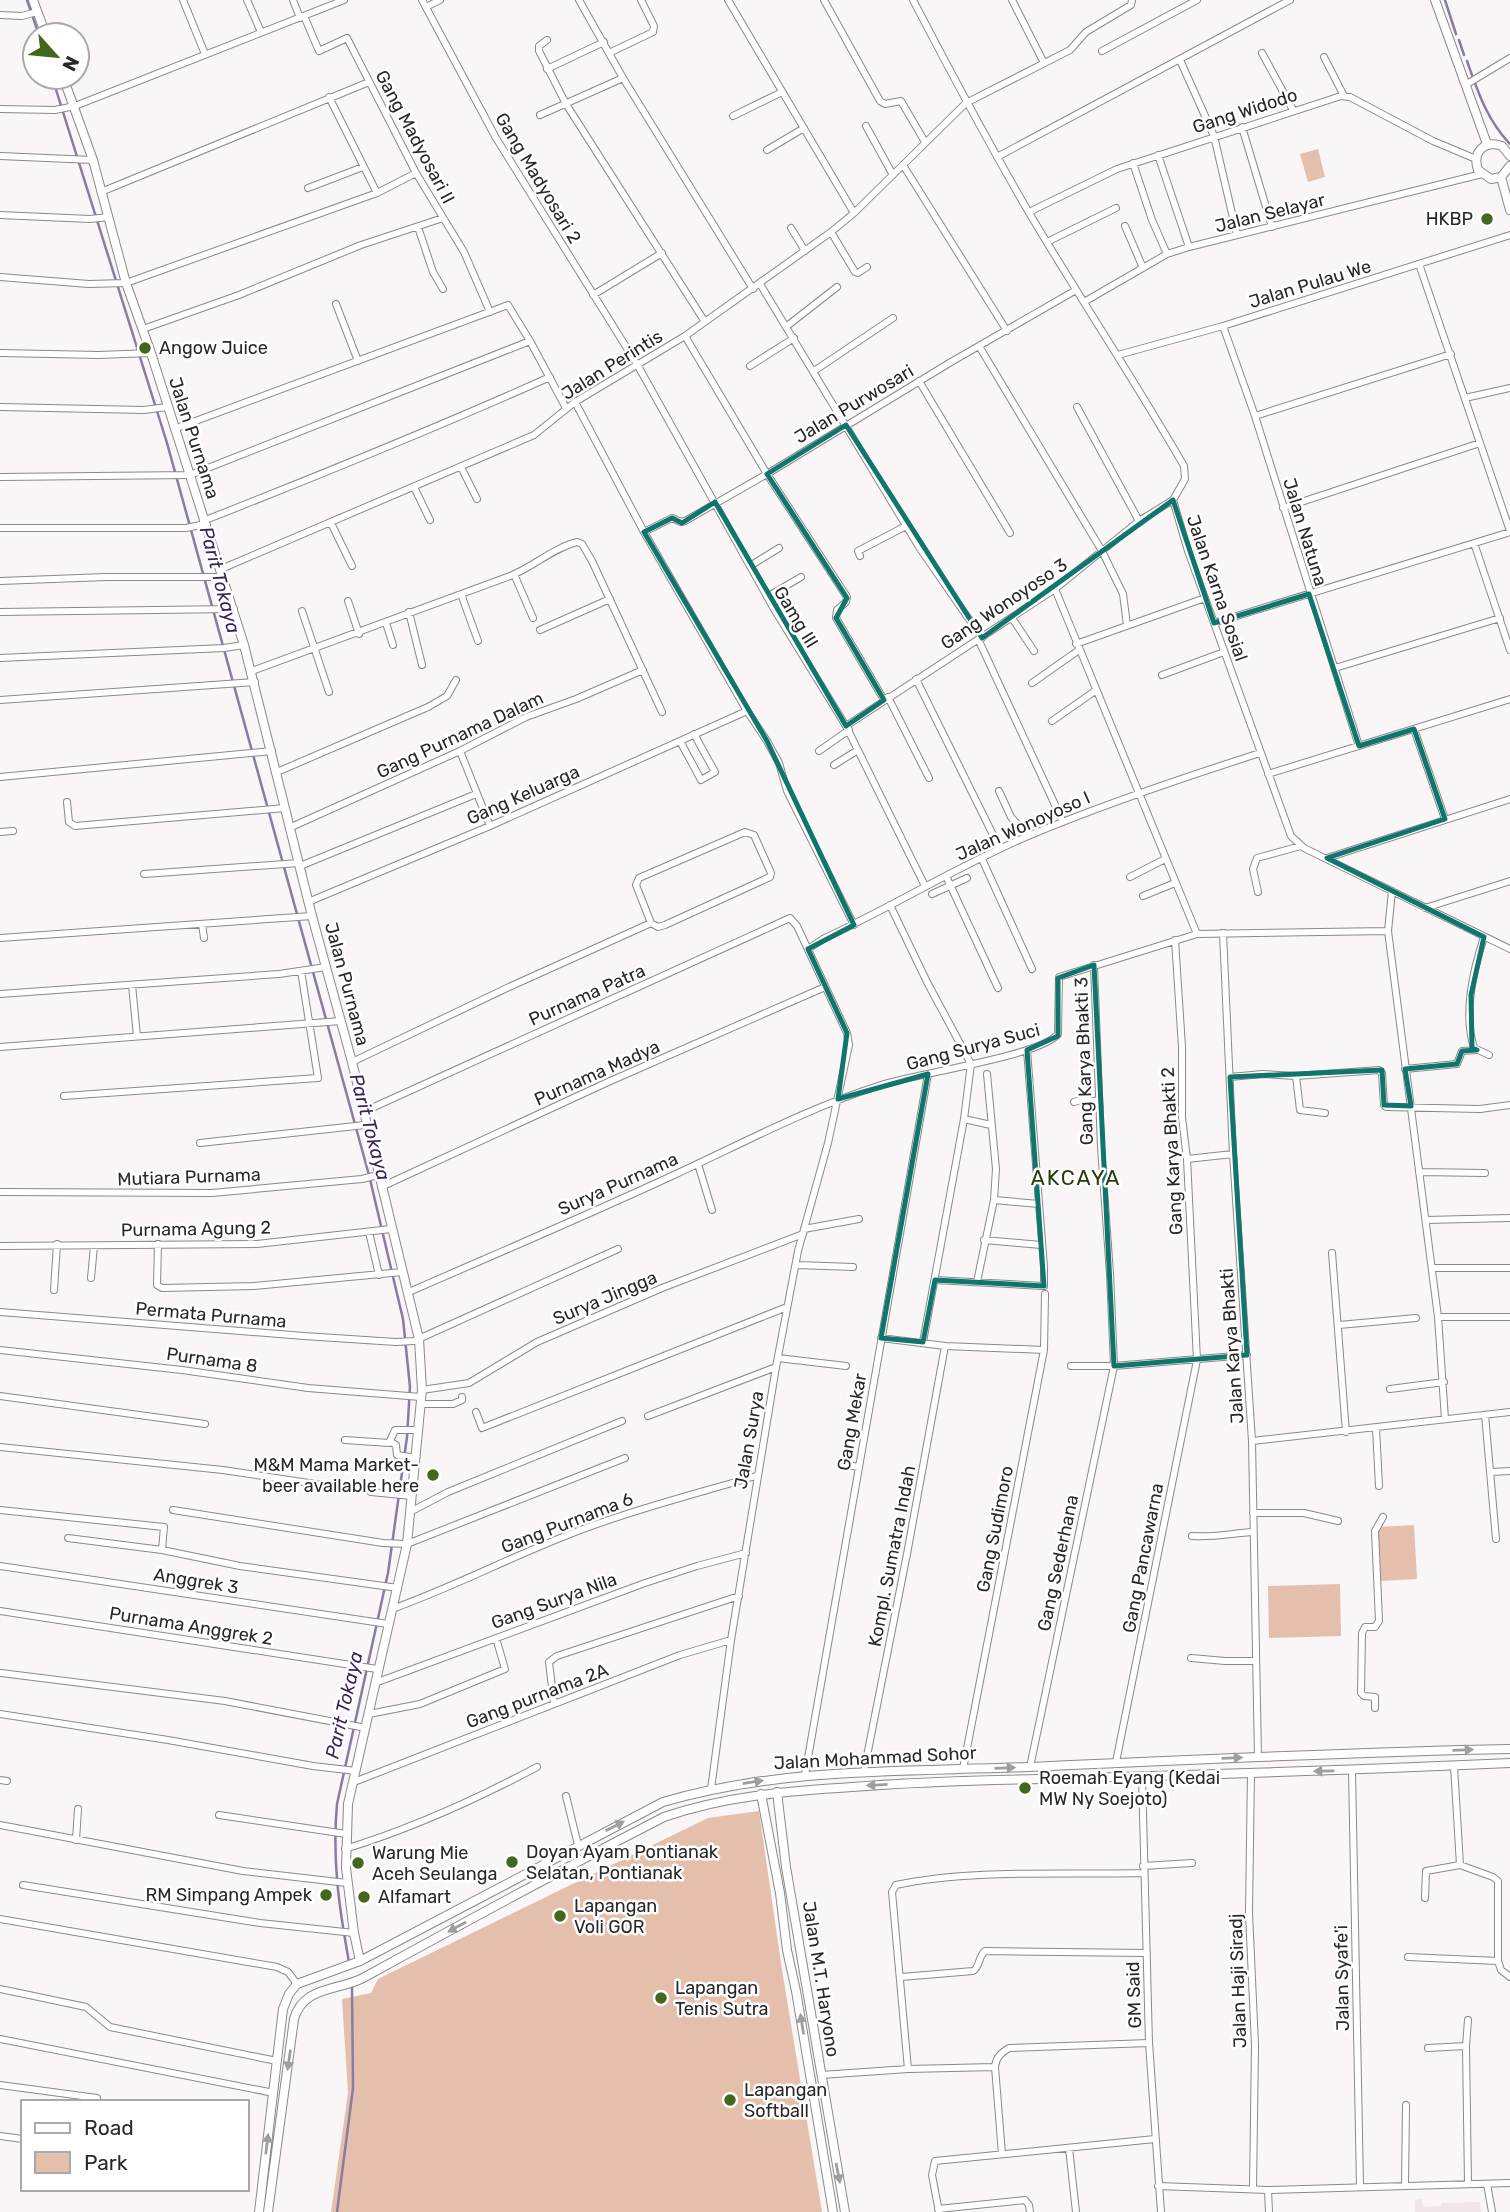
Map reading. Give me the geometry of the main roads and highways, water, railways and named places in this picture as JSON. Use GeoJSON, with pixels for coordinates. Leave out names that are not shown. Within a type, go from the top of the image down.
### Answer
{"type":"FeatureCollection","features":[{"type":"Feature","properties":{"kind":"waterway","name":"Parit Tokaya"},"geometry":{"type":"LineString","coordinates":[[27,0],[34,21]]}},
{"type":"Feature","properties":{"kind":"waterway"},"geometry":{"type":"LineString","coordinates":[[1445,0],[1456,34]]}},
{"type":"Feature","properties":{"kind":"waterway"},"geometry":{"type":"LineString","coordinates":[[1459,40],[1464,55]]}},
{"type":"Feature","properties":{"kind":"waterway"},"geometry":{"type":"LineString","coordinates":[[1467,61],[1489,115],[1510,144]]}},
{"type":"Feature","properties":{"kind":"waterway","name":"Parit Tokaya"},"geometry":{"type":"LineString","coordinates":[[56,91],[167,443],[369,1175],[403,1319],[410,1387],[407,1437],[388,1573],[337,1804],[337,1883],[349,1962]]}},
{"type":"Feature","properties":{"kind":"waterway","name":"Parit Tokaya"},"geometry":{"type":"LineString","coordinates":[[337,2212],[353,2088],[352,1986]]}},
{"type":"Feature","properties":{"kind":"tunnel"},"geometry":{"type":"LineString","coordinates":[[349,1489],[371,1492]]}},
{"type":"Feature","properties":{"kind":"place","name":"HKBP"},"geometry":{"type":"Point","coordinates":[1487,219]}},
{"type":"Feature","properties":{"kind":"place","name":"Angow Juice"},"geometry":{"type":"Point","coordinates":[145,348]}},
{"type":"Feature","properties":{"kind":"place","name":"M&M Mama Market- beer available here"},"geometry":{"type":"Point","coordinates":[433,1475]}},
{"type":"Feature","properties":{"kind":"place","name":"Roemah Eyang (Kedai MW Ny Soejoto)"},"geometry":{"type":"Point","coordinates":[1025,1788]}},
{"type":"Feature","properties":{"kind":"place","name":"Doyan Ayam Pontianak Selatan, Pontianak"},"geometry":{"type":"Point","coordinates":[512,1862]}},
{"type":"Feature","properties":{"kind":"place","name":"Warung Mie Aceh Seulanga"},"geometry":{"type":"Point","coordinates":[358,1863]}},
{"type":"Feature","properties":{"kind":"place","name":"RM Simpang Ampek"},"geometry":{"type":"Point","coordinates":[326,1895]}},
{"type":"Feature","properties":{"kind":"place","name":"Alfamart"},"geometry":{"type":"Point","coordinates":[364,1897]}},
{"type":"Feature","properties":{"kind":"place","name":"Lapangan Voli GOR"},"geometry":{"type":"Point","coordinates":[560,1916]}},
{"type":"Feature","properties":{"kind":"place","name":"Lapangan Tenis Sutra"},"geometry":{"type":"Point","coordinates":[661,1998]}},
{"type":"Feature","properties":{"kind":"place","name":"Lapangan Softball"},"geometry":{"type":"Point","coordinates":[730,2100]}},
{"type":"Feature","properties":{"kind":"district","name":"AKCAYA"},"geometry":{"type":"Point","coordinates":[1076,1177]}}]}
